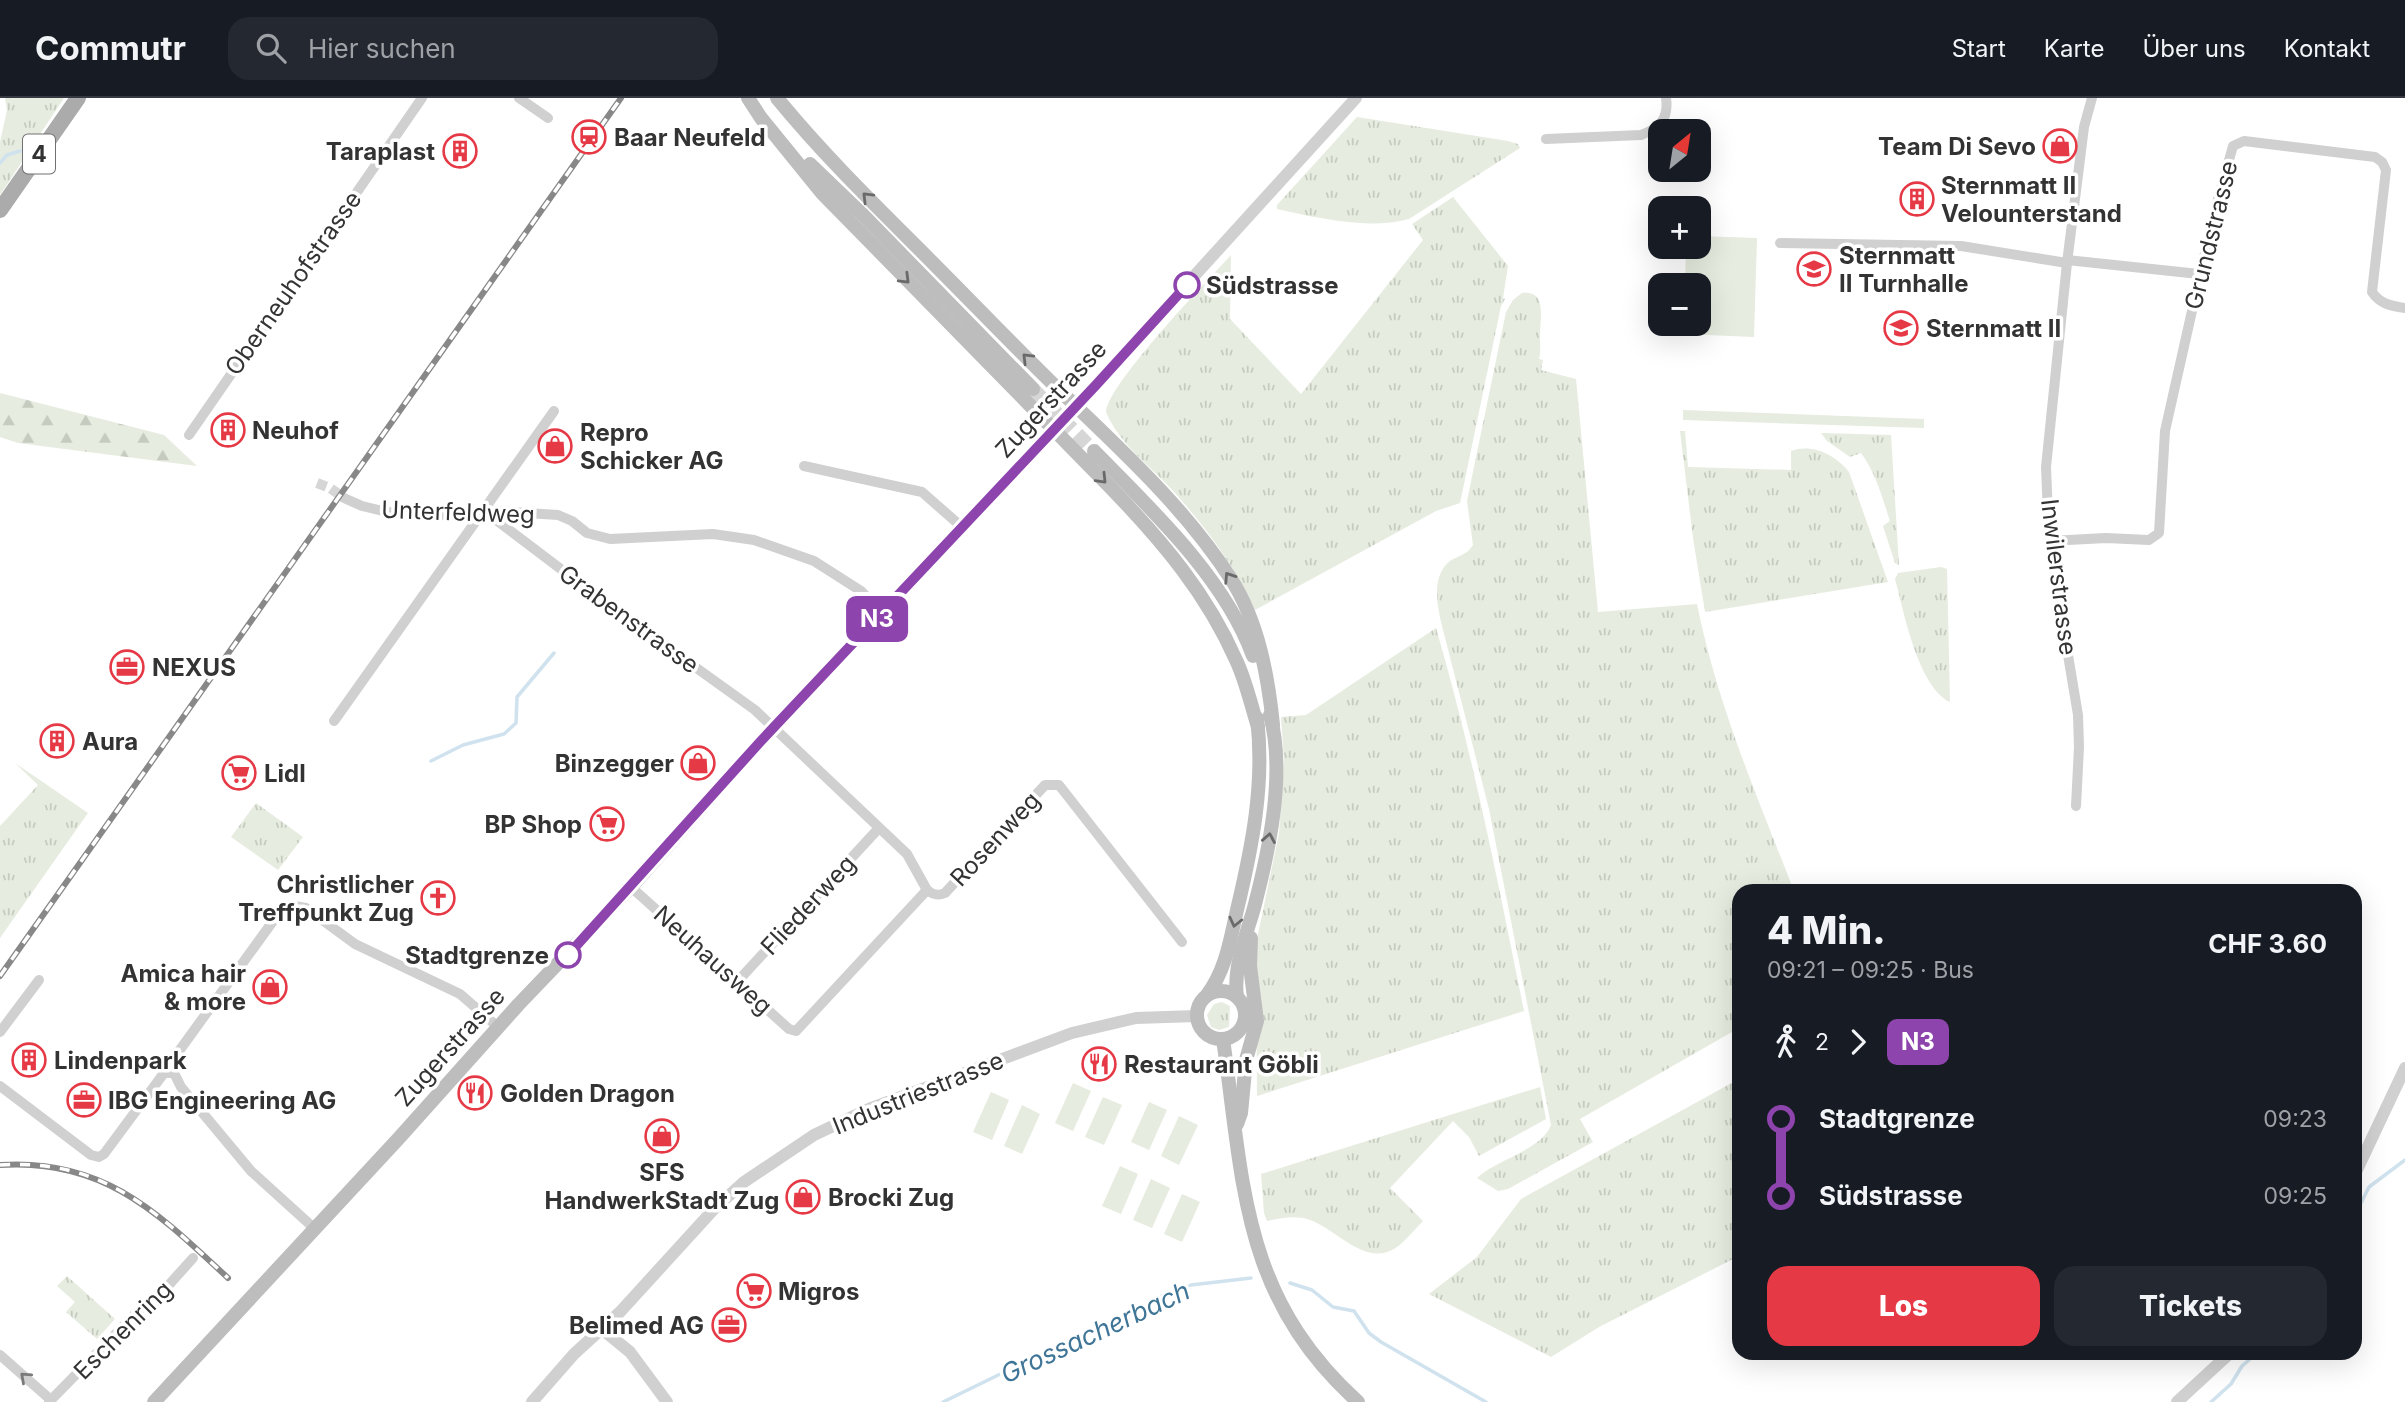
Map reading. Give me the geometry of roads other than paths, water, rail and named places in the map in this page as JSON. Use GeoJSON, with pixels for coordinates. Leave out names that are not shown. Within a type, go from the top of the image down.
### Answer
{"type":"FeatureCollection","features":[{"type":"Feature","properties":{"kind":"main road","name":"4"},"geometry":{"type":"LineString","coordinates":[[0,211],[78,98]]}},
{"type":"Feature","properties":{"kind":"main road"},"geometry":{"type":"LineString","coordinates":[[750,98],[824,179],[862,214],[1033,389]]}},
{"type":"Feature","properties":{"kind":"main road"},"geometry":{"type":"LineString","coordinates":[[750,98],[770,130],[822,193],[1154,533],[1186,572],[1216,617],[1266,726]]}},
{"type":"Feature","properties":{"kind":"main road"},"geometry":{"type":"LineString","coordinates":[[769,98],[803,144],[862,214]]}},
{"type":"Feature","properties":{"kind":"main road"},"geometry":{"type":"LineString","coordinates":[[777,98],[834,164],[1127,454],[1173,504],[1231,579],[1243,601],[1263,660],[1269,689],[1266,726],[1260,766],[1259,795],[1250,855],[1223,969],[1199,1004],[1197,1016],[1204,1033],[1215,1039],[1223,1039],[1238,1032],[1244,1023],[1243,1006],[1237,998],[1235,987],[1265,859],[1274,798],[1275,769],[1266,726],[1248,667],[1217,592],[1171,531],[1094,451]]}},
{"type":"Feature","properties":{"kind":"main road","name":"Zugerstrasse"},"geometry":{"type":"LineString","coordinates":[[154,1402],[498,1027],[631,887],[775,727],[1076,406]]}},
{"type":"Feature","properties":{"kind":"main road"},"geometry":{"type":"LineString","coordinates":[[1235,1132],[1241,1113],[1248,1050],[1257,1021],[1250,966],[1255,905]]}},
{"type":"Feature","properties":{"kind":"main road"},"geometry":{"type":"LineString","coordinates":[[1207,995],[1219,991],[1237,998]]}},
{"type":"Feature","properties":{"kind":"main road"},"geometry":{"type":"LineString","coordinates":[[1223,1039],[1252,1230],[1268,1279],[1286,1314],[1317,1360],[1358,1402]]}},
{"type":"Feature","properties":{"kind":"street","name":"Oberneuhofstrasse"},"geometry":{"type":"LineString","coordinates":[[189,435],[422,98]]}},
{"type":"Feature","properties":{"kind":"street"},"geometry":{"type":"LineString","coordinates":[[519,98],[548,118]]}},
{"type":"Feature","properties":{"kind":"street","name":"Zugerstrasse"},"geometry":{"type":"LineString","coordinates":[[1076,406],[1356,98]]}},
{"type":"Feature","properties":{"kind":"street","name":"Inwilerstrasse"},"geometry":{"type":"LineString","coordinates":[[2076,806],[2078,715],[2049,541],[2046,467],[2067,262],[2084,127],[2092,98]]}},
{"type":"Feature","properties":{"kind":"street"},"geometry":{"type":"LineString","coordinates":[[1546,139],[1641,135],[1655,130],[1663,122],[1667,103]]}},
{"type":"Feature","properties":{"kind":"street","name":"Grundstrasse"},"geometry":{"type":"LineString","coordinates":[[2049,541],[2106,538],[2149,540],[2159,533],[2165,431],[2199,274],[2233,146],[2244,141],[2375,157],[2382,162],[2386,170],[2372,292],[2377,300],[2405,308]]}},
{"type":"Feature","properties":{"kind":"street"},"geometry":{"type":"LineString","coordinates":[[1780,243],[1961,246],[2067,262],[2199,274]]}},
{"type":"Feature","properties":{"kind":"street"},"geometry":{"type":"LineString","coordinates":[[334,721],[554,411]]}},
{"type":"Feature","properties":{"kind":"street"},"geometry":{"type":"LineString","coordinates":[[804,466],[922,492],[963,528]]}},
{"type":"Feature","properties":{"kind":"street","name":"Unterfeldweg"},"geometry":{"type":"LineString","coordinates":[[344,498],[387,512],[450,515],[483,510],[558,516],[572,521],[587,533],[610,539],[713,534],[754,540],[814,561],[861,591],[883,613]]}},
{"type":"Feature","properties":{"kind":"street","name":"Grabenstrasse"},"geometry":{"type":"LineString","coordinates":[[483,510],[775,727]]}},
{"type":"Feature","properties":{"kind":"street"},"geometry":{"type":"LineString","coordinates":[[775,727],[907,854],[927,890]]}},
{"type":"Feature","properties":{"kind":"street","name":"Rosenweg"},"geometry":{"type":"LineString","coordinates":[[796,1031],[927,890],[932,894],[945,893],[1045,785],[1059,785],[1182,942]]}},
{"type":"Feature","properties":{"kind":"street","name":"Fliederweg"},"geometry":{"type":"LineString","coordinates":[[737,982],[879,828]]}},
{"type":"Feature","properties":{"kind":"street","name":"Neuhausweg"},"geometry":{"type":"LineString","coordinates":[[631,887],[789,1029],[796,1031]]}},
{"type":"Feature","properties":{"kind":"street"},"geometry":{"type":"LineString","coordinates":[[315,1229],[251,1171],[181,1087],[174,1073],[174,1058],[281,910],[289,905],[306,908],[355,944],[460,994],[498,1027]]}},
{"type":"Feature","properties":{"kind":"street"},"geometry":{"type":"LineString","coordinates":[[0,1032],[39,980]]}},
{"type":"Feature","properties":{"kind":"street","name":"Industriestrasse"},"geometry":{"type":"LineString","coordinates":[[532,1402],[574,1354],[602,1329],[714,1209],[744,1182],[832,1125],[870,1108],[1072,1033],[1136,1018],[1197,1016]]}},
{"type":"Feature","properties":{"kind":"street"},"geometry":{"type":"LineString","coordinates":[[2362,1159],[2405,1068]]}},
{"type":"Feature","properties":{"kind":"street"},"geometry":{"type":"LineString","coordinates":[[0,1086],[91,1155],[99,1157],[104,1154],[164,1073],[174,1073]]}},
{"type":"Feature","properties":{"kind":"street","name":"Eschenring"},"geometry":{"type":"LineString","coordinates":[[0,1354],[50,1401],[146,1303],[158,1297],[193,1258]]}},
{"type":"Feature","properties":{"kind":"street"},"geometry":{"type":"LineString","coordinates":[[602,1329],[630,1352],[667,1402]]}},
{"type":"Feature","properties":{"kind":"street"},"geometry":{"type":"LineString","coordinates":[[2177,1402],[2222,1360]]}},
{"type":"Feature","properties":{"kind":"waterway"},"geometry":{"type":"LineString","coordinates":[[0,163],[7,155],[20,151]]}},
{"type":"Feature","properties":{"kind":"waterway"},"geometry":{"type":"LineString","coordinates":[[431,761],[463,745],[504,734],[516,723],[517,697],[554,653]]}},
{"type":"Feature","properties":{"kind":"waterway"},"geometry":{"type":"LineString","coordinates":[[2362,1201],[2369,1187],[2405,1160]]}},
{"type":"Feature","properties":{"kind":"waterway","name":"Grossacherbach"},"geometry":{"type":"LineString","coordinates":[[943,1402],[1191,1285],[1251,1278]]}},
{"type":"Feature","properties":{"kind":"waterway","name":"Grossacherbach"},"geometry":{"type":"LineString","coordinates":[[1290,1283],[1312,1290],[1333,1307],[1354,1311],[1369,1333],[1381,1342],[1486,1402]]}},
{"type":"Feature","properties":{"kind":"waterway"},"geometry":{"type":"LineString","coordinates":[[2211,1402],[2231,1384],[2249,1360]]}},
{"type":"Feature","properties":{"kind":"tunnel"},"geometry":{"type":"LineString","coordinates":[[1033,389],[1094,451]]}},
{"type":"Feature","properties":{"kind":"tunnel"},"geometry":{"type":"LineString","coordinates":[[317,483],[344,498]]}},
{"type":"Feature","properties":{"kind":"railway"},"geometry":{"type":"LineString","coordinates":[[0,976],[621,98]]}},
{"type":"Feature","properties":{"kind":"railway"},"geometry":{"type":"LineString","coordinates":[[0,1165],[37,1165],[70,1171],[127,1194],[153,1212],[228,1278]]}},
{"type":"Feature","properties":{"kind":"place","name":"Baar Neufeld"},"geometry":{"type":"Point","coordinates":[589,137]}},
{"type":"Feature","properties":{"kind":"place","name":"Team Di Sevo"},"geometry":{"type":"Point","coordinates":[2060,146]}},
{"type":"Feature","properties":{"kind":"place","name":"Taraplast"},"geometry":{"type":"Point","coordinates":[460,151]}},
{"type":"Feature","properties":{"kind":"place","name":"Sternmatt II Velounterstand"},"geometry":{"type":"Point","coordinates":[1917,199]}},
{"type":"Feature","properties":{"kind":"place","name":"Sternmatt II Turnhalle"},"geometry":{"type":"Point","coordinates":[1814,269]}},
{"type":"Feature","properties":{"kind":"place","name":"Südstrasse"},"geometry":{"type":"Point","coordinates":[1187,285]}},
{"type":"Feature","properties":{"kind":"place","name":"Sternmatt II"},"geometry":{"type":"Point","coordinates":[1901,328]}},
{"type":"Feature","properties":{"kind":"place","name":"Neuhof"},"geometry":{"type":"Point","coordinates":[228,430]}},
{"type":"Feature","properties":{"kind":"place","name":"Repro Schicker AG"},"geometry":{"type":"Point","coordinates":[555,446]}},
{"type":"Feature","properties":{"kind":"place","name":"NEXUS"},"geometry":{"type":"Point","coordinates":[127,667]}},
{"type":"Feature","properties":{"kind":"place","name":"Aura"},"geometry":{"type":"Point","coordinates":[57,741]}},
{"type":"Feature","properties":{"kind":"place","name":"Binzegger"},"geometry":{"type":"Point","coordinates":[698,763]}},
{"type":"Feature","properties":{"kind":"place","name":"Lidl"},"geometry":{"type":"Point","coordinates":[239,773]}},
{"type":"Feature","properties":{"kind":"place","name":"BP Shop"},"geometry":{"type":"Point","coordinates":[607,824]}},
{"type":"Feature","properties":{"kind":"place","name":"Christlicher Treffpunkt Zug"},"geometry":{"type":"Point","coordinates":[438,898]}},
{"type":"Feature","properties":{"kind":"place","name":"Stadtgrenze"},"geometry":{"type":"Point","coordinates":[568,955]}},
{"type":"Feature","properties":{"kind":"place","name":"Amica hair & more"},"geometry":{"type":"Point","coordinates":[270,987]}},
{"type":"Feature","properties":{"kind":"place","name":"Lindenpark"},"geometry":{"type":"Point","coordinates":[29,1060]}},
{"type":"Feature","properties":{"kind":"place","name":"Restaurant Göbli"},"geometry":{"type":"Point","coordinates":[1099,1064]}},
{"type":"Feature","properties":{"kind":"place","name":"Golden Dragon"},"geometry":{"type":"Point","coordinates":[475,1093]}},
{"type":"Feature","properties":{"kind":"place","name":"IBG Engineering AG"},"geometry":{"type":"Point","coordinates":[84,1100]}},
{"type":"Feature","properties":{"kind":"place","name":"SFS HandwerkStadt Zug"},"geometry":{"type":"Point","coordinates":[662,1136]}},
{"type":"Feature","properties":{"kind":"place","name":"Brocki Zug"},"geometry":{"type":"Point","coordinates":[803,1197]}},
{"type":"Feature","properties":{"kind":"place","name":"Migros"},"geometry":{"type":"Point","coordinates":[754,1291]}},
{"type":"Feature","properties":{"kind":"place","name":"Belimed AG"},"geometry":{"type":"Point","coordinates":[729,1325]}}]}
